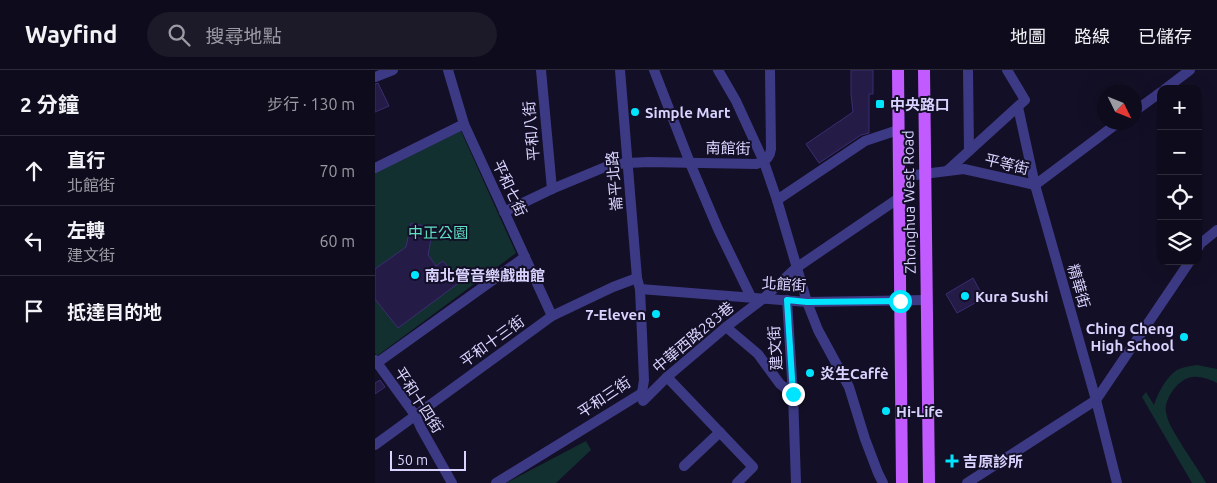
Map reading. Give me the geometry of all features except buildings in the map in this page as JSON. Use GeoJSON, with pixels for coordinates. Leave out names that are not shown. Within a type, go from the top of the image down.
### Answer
{"type":"FeatureCollection","features":[{"type":"Feature","properties":{"kind":"main road","name":"Zhonghua West Road"},"geometry":{"type":"LineString","coordinates":[[898,70],[902,483]]}},
{"type":"Feature","properties":{"kind":"main road","name":"Zhonghua West Road"},"geometry":{"type":"LineString","coordinates":[[924,70],[929,483]]}},
{"type":"Feature","properties":{"kind":"street"},"geometry":{"type":"LineString","coordinates":[[375,77],[393,70]]}},
{"type":"Feature","properties":{"kind":"street","name":"平和七街"},"geometry":{"type":"LineString","coordinates":[[447,70],[464,124],[552,316]]}},
{"type":"Feature","properties":{"kind":"street","name":"平和八街"},"geometry":{"type":"LineString","coordinates":[[541,70],[552,189]]}},
{"type":"Feature","properties":{"kind":"street","name":"崙平北路"},"geometry":{"type":"LineString","coordinates":[[620,70],[638,284]]}},
{"type":"Feature","properties":{"kind":"street"},"geometry":{"type":"LineString","coordinates":[[654,70],[718,229],[751,297]]}},
{"type":"Feature","properties":{"kind":"street"},"geometry":{"type":"LineString","coordinates":[[718,70],[736,101],[764,162],[807,302],[818,330],[849,387],[865,439],[883,483]]}},
{"type":"Feature","properties":{"kind":"street","name":"南館街"},"geometry":{"type":"LineString","coordinates":[[504,212],[552,189],[611,165],[628,162],[756,164],[764,162],[770,155],[771,149],[770,70]]}},
{"type":"Feature","properties":{"kind":"street"},"geometry":{"type":"LineString","coordinates":[[968,70],[969,152]]}},
{"type":"Feature","properties":{"kind":"street","name":"精華街"},"geometry":{"type":"LineString","coordinates":[[1007,70],[1025,100],[1018,107],[1035,185],[1096,400],[1117,483]]}},
{"type":"Feature","properties":{"kind":"street"},"geometry":{"type":"LineString","coordinates":[[1170,85],[1190,70]]}},
{"type":"Feature","properties":{"kind":"street"},"geometry":{"type":"LineString","coordinates":[[1142,106],[1157,95]]}},
{"type":"Feature","properties":{"kind":"street"},"geometry":{"type":"LineString","coordinates":[[947,171],[1018,107]]}},
{"type":"Feature","properties":{"kind":"street"},"geometry":{"type":"LineString","coordinates":[[375,168],[464,124]]}},
{"type":"Feature","properties":{"kind":"street"},"geometry":{"type":"LineString","coordinates":[[777,200],[865,141],[898,130]]}},
{"type":"Feature","properties":{"kind":"street","name":"平等街"},"geometry":{"type":"LineString","coordinates":[[899,177],[964,169],[1035,185],[1108,130]]}},
{"type":"Feature","properties":{"kind":"street"},"geometry":{"type":"LineString","coordinates":[[796,268],[899,198]]}},
{"type":"Feature","properties":{"kind":"street"},"geometry":{"type":"LineString","coordinates":[[1202,242],[1217,230]]}},
{"type":"Feature","properties":{"kind":"street"},"geometry":{"type":"LineString","coordinates":[[376,361],[525,257]]}},
{"type":"Feature","properties":{"kind":"street"},"geometry":{"type":"LineString","coordinates":[[967,483],[1096,400],[1187,265]]}},
{"type":"Feature","properties":{"kind":"street","name":"中華西路283巷"},"geometry":{"type":"LineString","coordinates":[[645,396],[726,327],[764,298],[796,268]]}},
{"type":"Feature","properties":{"kind":"street","name":"北館街"},"geometry":{"type":"LineString","coordinates":[[638,284],[807,302],[927,300]]}},
{"type":"Feature","properties":{"kind":"street","name":"平和十三街"},"geometry":{"type":"LineString","coordinates":[[375,446],[552,316],[613,287],[638,284]]}},
{"type":"Feature","properties":{"kind":"street","name":"平和三街"},"geometry":{"type":"LineString","coordinates":[[496,483],[645,396],[638,284]]}},
{"type":"Feature","properties":{"kind":"street","name":"建文街"},"geometry":{"type":"LineString","coordinates":[[787,300],[796,483]]}},
{"type":"Feature","properties":{"kind":"street"},"geometry":{"type":"LineString","coordinates":[[726,327],[758,354],[780,384],[793,394]]}},
{"type":"Feature","properties":{"kind":"street","name":"平和十四街"},"geometry":{"type":"LineString","coordinates":[[376,361],[415,415],[452,483]]}},
{"type":"Feature","properties":{"kind":"street"},"geometry":{"type":"LineString","coordinates":[[667,377],[753,467],[737,483]]}},
{"type":"Feature","properties":{"kind":"street"},"geometry":{"type":"LineString","coordinates":[[685,466],[720,432]]}},
{"type":"Feature","properties":{"kind":"green space","name":"中正公園"},"geometry":{"type":"Polygon","coordinates":[[[461,131],[516,253],[377,356],[375,353],[375,173],[461,131]]]}},
{"type":"Feature","properties":{"kind":"green space"},"geometry":{"type":"Polygon","coordinates":[[[1197,365],[1217,369],[1217,383],[1199,377],[1185,379],[1172,391],[1166,404],[1166,412],[1173,430],[1206,483],[1192,483],[1142,397],[1146,392],[1154,405],[1163,386],[1173,373],[1182,368],[1197,365]]]}},
{"type":"Feature","properties":{"kind":"green space"},"geometry":{"type":"Polygon","coordinates":[[[586,441],[591,450],[556,483],[506,483],[586,441]]]}},
{"type":"Feature","properties":{"kind":"place","name":"中央路口"},"geometry":{"type":"Point","coordinates":[880,104]}},
{"type":"Feature","properties":{"kind":"place","name":"Simple Mart"},"geometry":{"type":"Point","coordinates":[635,112]}},
{"type":"Feature","properties":{"kind":"place","name":"南北管音樂戲曲館"},"geometry":{"type":"Point","coordinates":[415,275]}},
{"type":"Feature","properties":{"kind":"place","name":"Kura Sushi"},"geometry":{"type":"Point","coordinates":[965,296]}},
{"type":"Feature","properties":{"kind":"place","name":"7-Eleven"},"geometry":{"type":"Point","coordinates":[656,314]}},
{"type":"Feature","properties":{"kind":"place","name":"Ching Cheng High School"},"geometry":{"type":"Point","coordinates":[1184,337]}},
{"type":"Feature","properties":{"kind":"place","name":"炎生Caffè"},"geometry":{"type":"Point","coordinates":[810,373]}},
{"type":"Feature","properties":{"kind":"place","name":"Hi-Life"},"geometry":{"type":"Point","coordinates":[886,411]}},
{"type":"Feature","properties":{"kind":"place","name":"吉原診所"},"geometry":{"type":"Point","coordinates":[952,461]}},
{"type":"Feature","properties":{"kind":"route"},"geometry":{"type":"LineString","coordinates":[[793,394],[787,300],[807,302],[900,301]]}}]}
